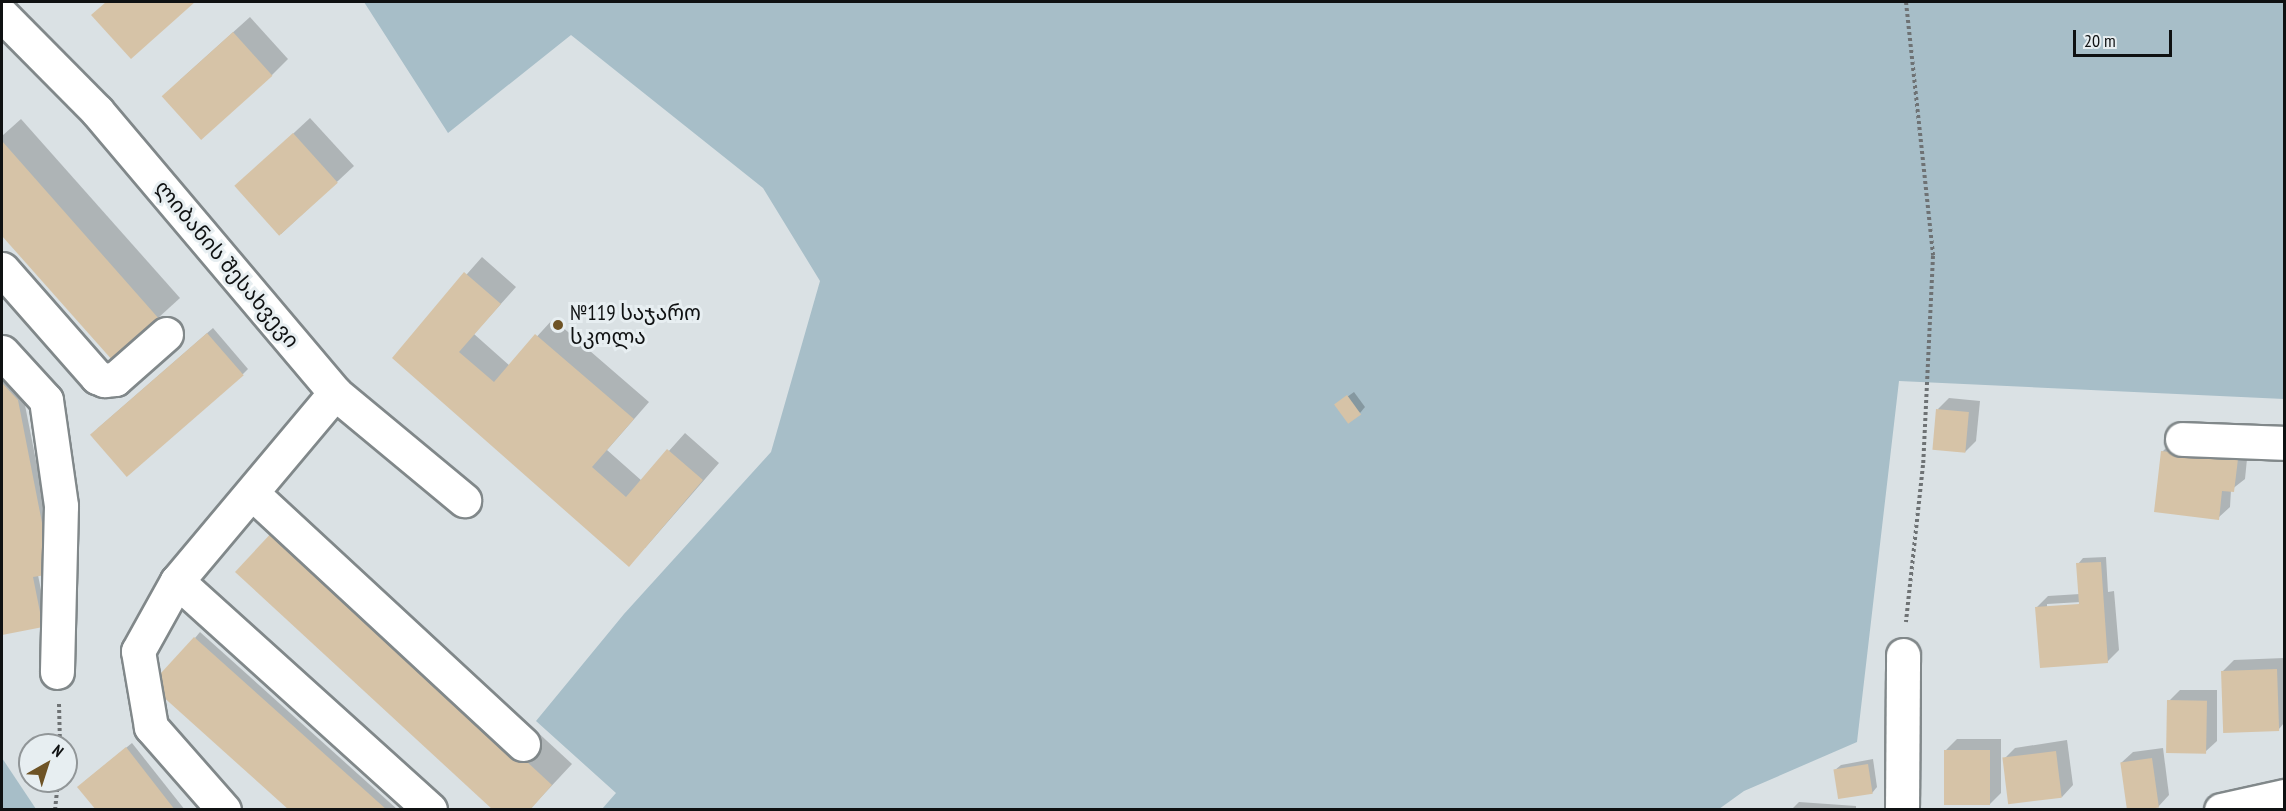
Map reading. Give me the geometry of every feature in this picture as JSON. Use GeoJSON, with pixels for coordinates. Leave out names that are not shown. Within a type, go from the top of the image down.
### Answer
{"type":"FeatureCollection","features":[{"type":"Feature","properties":{"kind":"street","name":"ლიბანის შესახვევი"},"geometry":{"type":"LineString","coordinates":[[2,16],[97,111],[335,393],[464,500]]}},
{"type":"Feature","properties":{"kind":"street"},"geometry":{"type":"LineString","coordinates":[[2,269],[97,377],[104,380],[115,379],[166,334]]}},
{"type":"Feature","properties":{"kind":"street"},"geometry":{"type":"LineString","coordinates":[[2,352],[46,400],[61,506],[57,672]]}},
{"type":"Feature","properties":{"kind":"street"},"geometry":{"type":"LineString","coordinates":[[224,810],[151,727],[138,651],[177,581],[253,494],[335,393]]}},
{"type":"Feature","properties":{"kind":"street"},"geometry":{"type":"LineString","coordinates":[[2182,440],[2284,443]]}},
{"type":"Feature","properties":{"kind":"street"},"geometry":{"type":"LineString","coordinates":[[253,494],[523,744]]}},
{"type":"Feature","properties":{"kind":"street"},"geometry":{"type":"LineString","coordinates":[[177,581],[430,810]]}},
{"type":"Feature","properties":{"kind":"street"},"geometry":{"type":"LineString","coordinates":[[1902,810],[1903,655]]}},
{"type":"Feature","properties":{"kind":"street"},"geometry":{"type":"LineString","coordinates":[[2221,810],[2284,796]]}},
{"type":"Feature","properties":{"kind":"path"},"geometry":{"type":"LineString","coordinates":[[1903,655],[1923,465],[1933,256],[1906,2]]}},
{"type":"Feature","properties":{"kind":"path"},"geometry":{"type":"LineString","coordinates":[[57,672],[60,733]]}},
{"type":"Feature","properties":{"kind":"path"},"geometry":{"type":"LineString","coordinates":[[55,810],[57,793]]}},
{"type":"Feature","properties":{"kind":"shaded area"},"geometry":{"type":"Polygon","coordinates":[[[364,2],[2284,2],[2284,399],[1899,381],[1857,742],[1744,791],[1719,809],[602,809],[616,793],[536,721],[624,614],[771,452],[820,281],[763,188],[571,35],[448,133],[364,2]]]}},
{"type":"Feature","properties":{"kind":"shaded area"},"geometry":{"type":"Polygon","coordinates":[[[2,758],[18,782],[18,793],[25,793],[36,809],[2,809],[2,758]]]}},
{"type":"Feature","properties":{"kind":"building"},"geometry":{"type":"Polygon","coordinates":[[[106,2],[195,2],[131,59],[91,15],[106,2]]]}},
{"type":"Feature","properties":{"kind":"building"},"geometry":{"type":"Polygon","coordinates":[[[233,32],[272,76],[201,140],[162,96],[233,32]]]}},
{"type":"Feature","properties":{"kind":"building"},"geometry":{"type":"Polygon","coordinates":[[[293,133],[338,183],[279,236],[234,186],[293,133]]]}},
{"type":"Feature","properties":{"kind":"building"},"geometry":{"type":"Polygon","coordinates":[[[2,141],[160,320],[113,361],[2,236],[2,141]]]}},
{"type":"Feature","properties":{"kind":"building"},"geometry":{"type":"Polygon","coordinates":[[[464,272],[501,304],[459,352],[494,382],[535,334],[634,419],[592,467],[626,497],[667,449],[703,480],[629,567],[392,358],[464,272]]]}},
{"type":"Feature","properties":{"kind":"building"},"geometry":{"type":"Polygon","coordinates":[[[207,333],[244,375],[127,477],[90,435],[207,333]]]}},
{"type":"Feature","properties":{"kind":"building"},"geometry":{"type":"Polygon","coordinates":[[[2,383],[18,400],[52,574],[33,577],[43,627],[2,635],[2,383]]]}},
{"type":"Feature","properties":{"kind":"building"},"geometry":{"type":"Polygon","coordinates":[[[1347,395],[1361,414],[1348,424],[1334,404],[1347,395]]]}},
{"type":"Feature","properties":{"kind":"building"},"geometry":{"type":"Polygon","coordinates":[[[1936,409],[1969,412],[1965,453],[1932,450],[1936,409]]]}},
{"type":"Feature","properties":{"kind":"building"},"geometry":{"type":"Polygon","coordinates":[[[2161,451],[2238,459],[2234,492],[2222,491],[2219,520],[2154,512],[2161,451]]]}},
{"type":"Feature","properties":{"kind":"building"},"geometry":{"type":"Polygon","coordinates":[[[275,529],[552,785],[530,810],[493,810],[235,572],[275,529]]]}},
{"type":"Feature","properties":{"kind":"building"},"geometry":{"type":"Polygon","coordinates":[[[2101,562],[2108,663],[2040,668],[2035,607],[2079,604],[2076,563],[2101,562]]]}},
{"type":"Feature","properties":{"kind":"building"},"geometry":{"type":"Polygon","coordinates":[[[194,637],[387,810],[289,810],[150,685],[194,637]]]}},
{"type":"Feature","properties":{"kind":"building"},"geometry":{"type":"Polygon","coordinates":[[[2277,669],[2279,731],[2223,733],[2221,671],[2277,669]]]}},
{"type":"Feature","properties":{"kind":"building"},"geometry":{"type":"Polygon","coordinates":[[[2167,700],[2207,701],[2206,754],[2166,753],[2167,700]]]}},
{"type":"Feature","properties":{"kind":"building"},"geometry":{"type":"Polygon","coordinates":[[[126,747],[175,810],[96,810],[78,786],[126,747]]]}},
{"type":"Feature","properties":{"kind":"building"},"geometry":{"type":"Polygon","coordinates":[[[1944,750],[1990,750],[1990,805],[1944,805],[1944,750]]]}},
{"type":"Feature","properties":{"kind":"building"},"geometry":{"type":"Polygon","coordinates":[[[2056,751],[2062,798],[2008,804],[2002,758],[2056,751]]]}},
{"type":"Feature","properties":{"kind":"building"},"geometry":{"type":"Polygon","coordinates":[[[2152,758],[2159,808],[2127,810],[2120,762],[2152,758]]]}},
{"type":"Feature","properties":{"kind":"building"},"geometry":{"type":"Polygon","coordinates":[[[1868,764],[1873,794],[1838,799],[1833,769],[1868,764]]]}},
{"type":"Feature","properties":{"kind":"place","name":"№119 საჯარო სკოლა"},"geometry":{"type":"Point","coordinates":[558,325]}}]}
